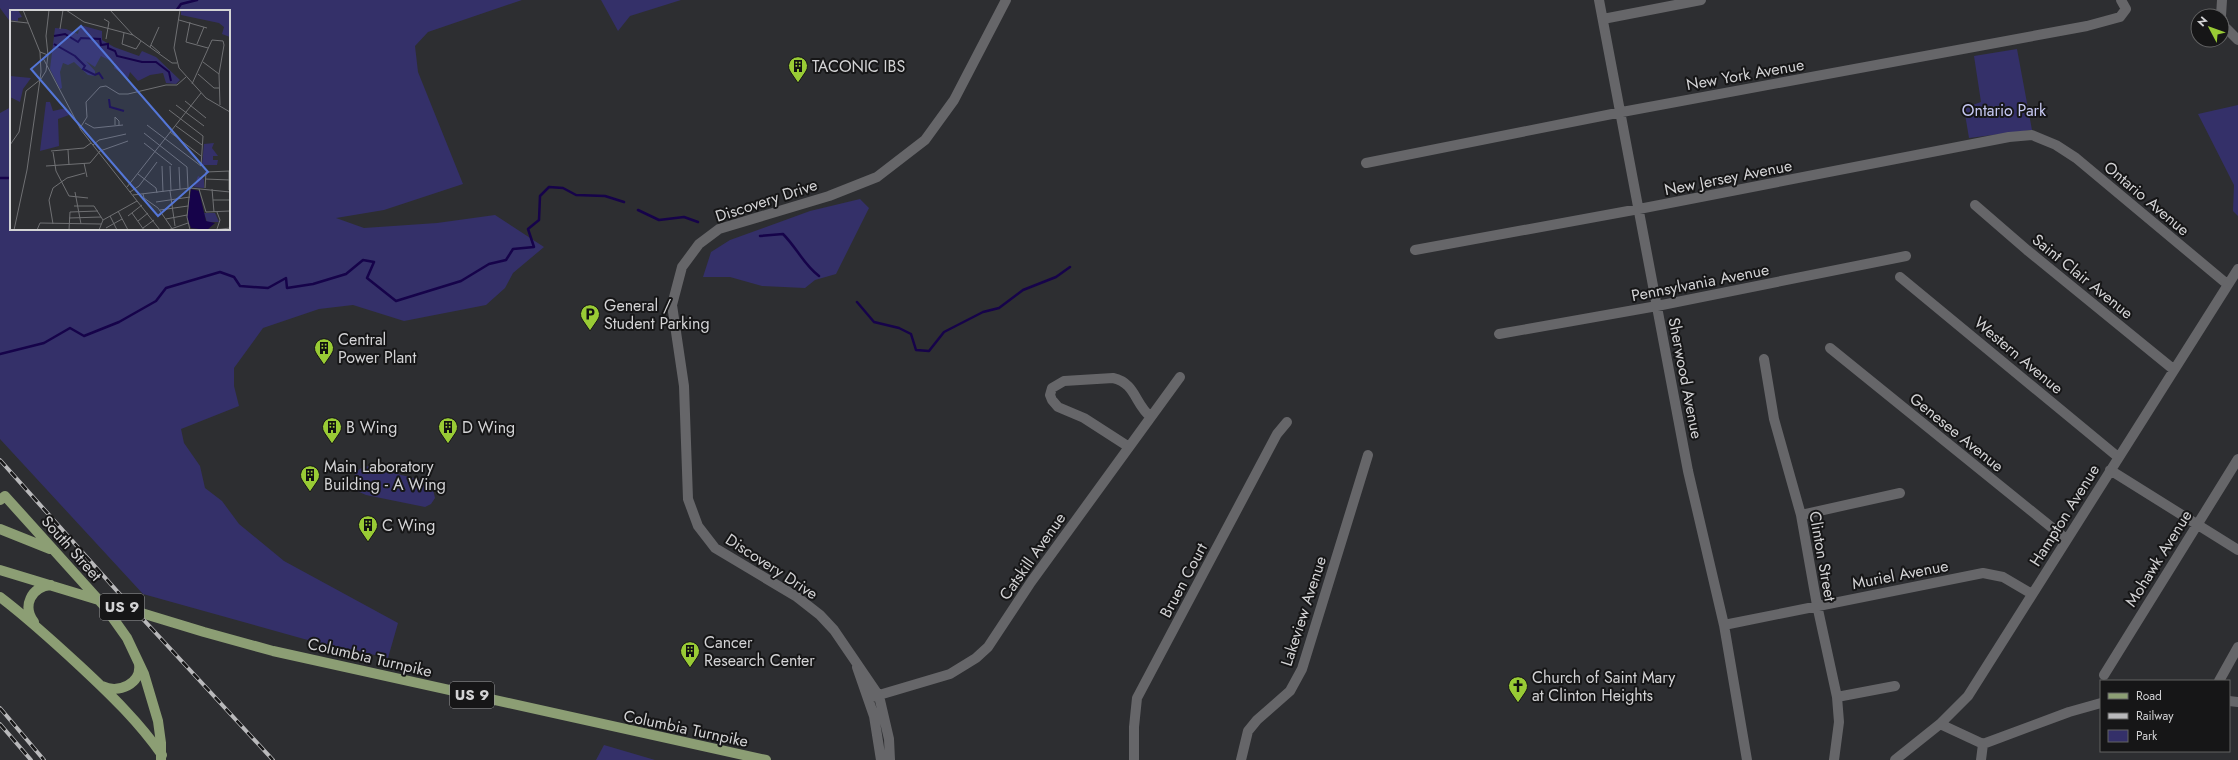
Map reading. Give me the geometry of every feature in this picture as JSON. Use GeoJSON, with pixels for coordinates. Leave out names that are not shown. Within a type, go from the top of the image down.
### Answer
{"type":"FeatureCollection","features":[{"type":"Feature","properties":{"kind":"main road","name":"South Street"},"geometry":{"type":"LineString","coordinates":[[2,496],[57,554],[113,618],[127,638],[139,661],[158,721],[163,758]]}},
{"type":"Feature","properties":{"kind":"main road"},"geometry":{"type":"LineString","coordinates":[[0,529],[33,541],[57,554]]}},
{"type":"Feature","properties":{"kind":"main road","name":"US 9"},"geometry":{"type":"LineString","coordinates":[[0,570],[51,585]]}},
{"type":"Feature","properties":{"kind":"main road"},"geometry":{"type":"LineString","coordinates":[[37,626],[29,612],[29,600],[37,589],[51,585]]}},
{"type":"Feature","properties":{"kind":"main road","name":"Columbia Turnpike"},"geometry":{"type":"LineString","coordinates":[[51,585],[178,624],[296,656],[766,760]]}},
{"type":"Feature","properties":{"kind":"main road"},"geometry":{"type":"LineString","coordinates":[[0,597],[37,626],[137,721],[163,758]]}},
{"type":"Feature","properties":{"kind":"main road"},"geometry":{"type":"LineString","coordinates":[[98,684],[116,690],[129,685],[138,674],[139,661]]}},
{"type":"Feature","properties":{"kind":"street","name":"Discovery Drive"},"geometry":{"type":"LineString","coordinates":[[890,760],[889,739],[880,696],[834,630],[820,615],[791,593],[715,548],[698,526],[688,499],[684,386],[672,304],[682,267],[699,244],[719,229],[829,196],[877,177],[925,140],[954,100],[1006,0]]}},
{"type":"Feature","properties":{"kind":"street","name":"Sherwood Avenue"},"geometry":{"type":"LineString","coordinates":[[1600,0],[1688,471],[1724,625],[1747,760]]}},
{"type":"Feature","properties":{"kind":"street"},"geometry":{"type":"LineString","coordinates":[[1603,19],[1701,0]]}},
{"type":"Feature","properties":{"kind":"street","name":"New York Avenue"},"geometry":{"type":"LineString","coordinates":[[1366,163],[1622,112],[2087,26],[2120,18],[2123,4]]}},
{"type":"Feature","properties":{"kind":"street"},"geometry":{"type":"LineString","coordinates":[[2230,32],[2238,40]]}},
{"type":"Feature","properties":{"kind":"street","name":"New Jersey Avenue"},"geometry":{"type":"LineString","coordinates":[[1415,250],[1639,209],[2010,137],[2032,135],[2045,140]]}},
{"type":"Feature","properties":{"kind":"street","name":"Ontario Avenue"},"geometry":{"type":"LineString","coordinates":[[2045,140],[2076,158],[2227,284]]}},
{"type":"Feature","properties":{"kind":"street","name":"Saint Clair Avenue"},"geometry":{"type":"LineString","coordinates":[[1975,205],[2027,250],[2173,369]]}},
{"type":"Feature","properties":{"kind":"street","name":"Pennsylvania Avenue"},"geometry":{"type":"LineString","coordinates":[[1499,334],[1657,306],[1906,256]]}},
{"type":"Feature","properties":{"kind":"street","name":"Hampton Avenue"},"geometry":{"type":"LineString","coordinates":[[1895,760],[1940,724],[1968,696],[2173,369],[2238,269]]}},
{"type":"Feature","properties":{"kind":"street","name":"Western Avenue"},"geometry":{"type":"LineString","coordinates":[[1900,277],[2118,457]]}},
{"type":"Feature","properties":{"kind":"street","name":"Genesee Avenue"},"geometry":{"type":"LineString","coordinates":[[1830,348],[2066,539]]}},
{"type":"Feature","properties":{"kind":"street","name":"Clinton Street"},"geometry":{"type":"LineString","coordinates":[[1764,359],[1774,419],[1801,515],[1817,605],[1837,697],[1839,722],[1834,760]]}},
{"type":"Feature","properties":{"kind":"street","name":"Catskill Avenue"},"geometry":{"type":"LineString","coordinates":[[869,698],[880,696],[950,674],[964,667],[988,647],[1031,582],[1180,377]]}},
{"type":"Feature","properties":{"kind":"street"},"geometry":{"type":"LineString","coordinates":[[1129,447],[1084,418],[1058,407],[1050,395],[1052,388],[1064,381],[1113,378],[1120,379],[1132,389],[1147,414],[1151,417]]}},
{"type":"Feature","properties":{"kind":"street","name":"Bruen Court"},"geometry":{"type":"LineString","coordinates":[[1134,760],[1134,727],[1138,698],[1277,434],[1287,422]]}},
{"type":"Feature","properties":{"kind":"street","name":"Lakeview Avenue"},"geometry":{"type":"LineString","coordinates":[[1241,760],[1248,732],[1257,720],[1290,691],[1302,669],[1368,455]]}},
{"type":"Feature","properties":{"kind":"street","name":"Mohawk Avenue"},"geometry":{"type":"LineString","coordinates":[[2104,675],[2196,524],[2238,459]]}},
{"type":"Feature","properties":{"kind":"street"},"geometry":{"type":"LineString","coordinates":[[2110,470],[2238,550]]}},
{"type":"Feature","properties":{"kind":"street"},"geometry":{"type":"LineString","coordinates":[[1801,515],[1900,493]]}},
{"type":"Feature","properties":{"kind":"street","name":"Muriel Avenue"},"geometry":{"type":"LineString","coordinates":[[1724,625],[1983,572],[2003,577],[2032,594]]}},
{"type":"Feature","properties":{"kind":"street"},"geometry":{"type":"LineString","coordinates":[[2220,680],[2238,647]]}},
{"type":"Feature","properties":{"kind":"street","name":"Discovery Drive"},"geometry":{"type":"LineString","coordinates":[[853,656],[869,698],[878,733],[881,760]]}},
{"type":"Feature","properties":{"kind":"street"},"geometry":{"type":"LineString","coordinates":[[1837,697],[1895,686]]}},
{"type":"Feature","properties":{"kind":"street"},"geometry":{"type":"LineString","coordinates":[[1940,724],[1983,744],[2069,712],[2100,703]]}},
{"type":"Feature","properties":{"kind":"street"},"geometry":{"type":"LineString","coordinates":[[1981,760],[1983,744]]}},
{"type":"Feature","properties":{"kind":"green space"},"geometry":{"type":"Polygon","coordinates":[[[0,0],[522,0],[428,32],[415,46],[418,72],[463,184],[384,210],[336,218],[364,228],[437,223],[495,215],[544,247],[513,273],[505,288],[486,305],[404,321],[353,305],[319,309],[263,328],[234,368],[234,386],[239,406],[181,429],[184,443],[200,466],[205,488],[222,501],[239,524],[284,561],[398,623],[388,658],[304,639],[143,594],[0,439],[0,113],[10,108],[10,230],[230,230],[230,10],[10,10],[10,22],[0,8],[0,0]]]}},
{"type":"Feature","properties":{"kind":"green space"},"geometry":{"type":"Polygon","coordinates":[[[601,0],[681,0],[630,16],[618,31],[601,0]]]}},
{"type":"Feature","properties":{"kind":"green space","name":"Ontario Park"},"geometry":{"type":"Polygon","coordinates":[[[2017,49],[2032,130],[1969,138],[1964,108],[1981,102],[1974,56],[2017,49]]]}},
{"type":"Feature","properties":{"kind":"green space"},"geometry":{"type":"Polygon","coordinates":[[[2238,105],[2238,216],[2233,211],[2234,185],[2198,114],[2238,105]]]}},
{"type":"Feature","properties":{"kind":"green space"},"geometry":{"type":"Polygon","coordinates":[[[860,199],[869,208],[836,274],[815,280],[805,288],[762,286],[730,277],[703,277],[711,252],[730,240],[810,211],[860,199]]]}},
{"type":"Feature","properties":{"kind":"green space"},"geometry":{"type":"Polygon","coordinates":[[[366,466],[429,482],[432,485],[435,498],[431,504],[425,507],[366,495],[357,491],[353,484],[354,478],[358,471],[366,466]]]}},
{"type":"Feature","properties":{"kind":"green space"},"geometry":{"type":"Polygon","coordinates":[[[604,745],[655,760],[596,760],[604,745]]]}},
{"type":"Feature","properties":{"kind":"waterway"},"geometry":{"type":"LineString","coordinates":[[177,10],[181,4],[197,0]]}},
{"type":"Feature","properties":{"kind":"waterway"},"geometry":{"type":"LineString","coordinates":[[0,178],[10,178]]}},
{"type":"Feature","properties":{"kind":"waterway"},"geometry":{"type":"LineString","coordinates":[[0,354],[44,343],[70,328],[84,336],[119,322],[156,301],[166,288],[220,272],[234,277],[240,286],[268,288],[286,278],[287,288],[313,284],[346,274],[363,260],[374,262],[367,278],[396,301],[461,281],[489,264],[506,260],[513,249],[534,247],[528,229],[539,220],[540,196],[549,187],[563,188],[576,195],[605,196],[624,202]]}},
{"type":"Feature","properties":{"kind":"waterway"},"geometry":{"type":"LineString","coordinates":[[638,210],[659,220],[684,217],[698,222]]}},
{"type":"Feature","properties":{"kind":"waterway"},"geometry":{"type":"LineString","coordinates":[[760,236],[783,234],[809,267],[819,276]]}},
{"type":"Feature","properties":{"kind":"waterway"},"geometry":{"type":"LineString","coordinates":[[857,302],[874,322],[899,328],[911,334],[916,350],[929,351],[944,332],[983,312],[999,308],[1023,290],[1056,277],[1070,267]]}},
{"type":"Feature","properties":{"kind":"railway"},"geometry":{"type":"LineString","coordinates":[[0,460],[117,591],[273,760]]}},
{"type":"Feature","properties":{"kind":"railway"},"geometry":{"type":"LineString","coordinates":[[0,708],[44,760]]}},
{"type":"Feature","properties":{"kind":"railway"},"geometry":{"type":"LineString","coordinates":[[0,724],[31,760]]}},
{"type":"Feature","properties":{"kind":"place","name":"TACONIC IBS"},"geometry":{"type":"Point","coordinates":[798,83]}},
{"type":"Feature","properties":{"kind":"place","name":"General / Student Parking"},"geometry":{"type":"Point","coordinates":[590,331]}},
{"type":"Feature","properties":{"kind":"place","name":"Central Power Plant"},"geometry":{"type":"Point","coordinates":[324,365]}},
{"type":"Feature","properties":{"kind":"place","name":"B Wing"},"geometry":{"type":"Point","coordinates":[332,444]}},
{"type":"Feature","properties":{"kind":"place","name":"D Wing"},"geometry":{"type":"Point","coordinates":[448,444]}},
{"type":"Feature","properties":{"kind":"place","name":"Main Laboratory Building - A Wing"},"geometry":{"type":"Point","coordinates":[310,492]}},
{"type":"Feature","properties":{"kind":"place","name":"C Wing"},"geometry":{"type":"Point","coordinates":[368,542]}},
{"type":"Feature","properties":{"kind":"place","name":"Cancer Research Center"},"geometry":{"type":"Point","coordinates":[690,668]}},
{"type":"Feature","properties":{"kind":"place","name":"Church of Saint Mary at Clinton Heights"},"geometry":{"type":"Point","coordinates":[1518,703]}}]}
